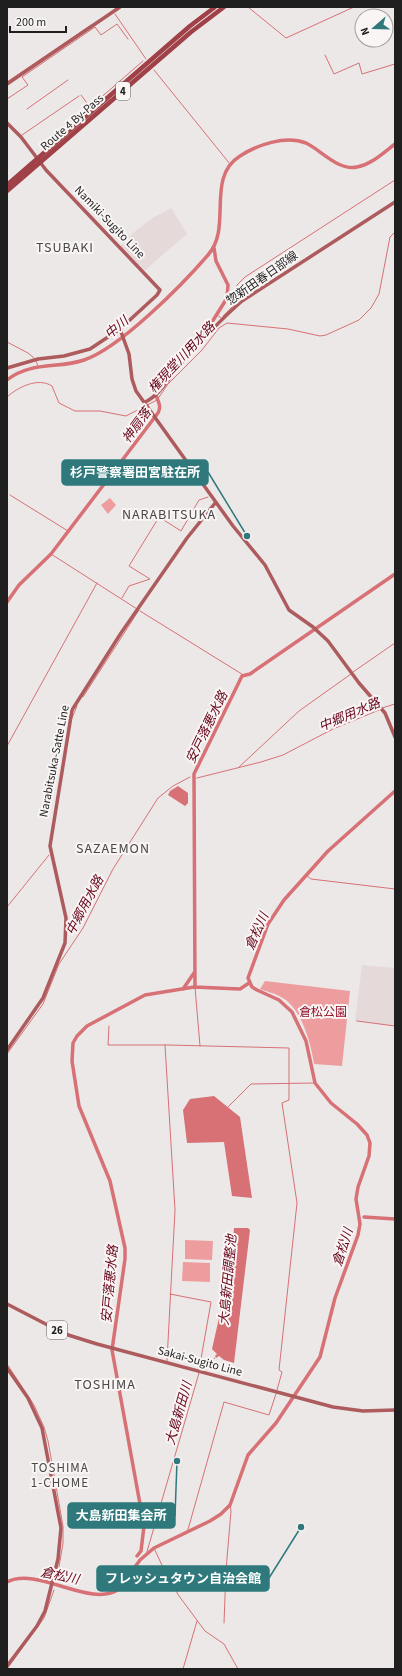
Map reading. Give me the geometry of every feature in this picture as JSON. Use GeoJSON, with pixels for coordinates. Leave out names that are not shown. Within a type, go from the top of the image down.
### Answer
{"type":"FeatureCollection","features":[{"type":"Feature","properties":{"kind":"highway","name":"Route 4 By-Pass"},"geometry":{"type":"LineString","coordinates":[[7,191],[38,161],[190,26],[215,7]]}},
{"type":"Feature","properties":{"kind":"highway","name":"Route 4 By-Pass"},"geometry":{"type":"LineString","coordinates":[[7,185],[38,161],[191,32],[224,7]]}},
{"type":"Feature","properties":{"kind":"main road"},"geometry":{"type":"LineString","coordinates":[[7,84],[120,7]]}},
{"type":"Feature","properties":{"kind":"main road","name":"Namiki-Sugito Line"},"geometry":{"type":"LineString","coordinates":[[7,123],[21,137],[38,161],[159,289],[157,295],[121,331]]}},
{"type":"Feature","properties":{"kind":"main road","name":"惣新田春日部線"},"geometry":{"type":"LineString","coordinates":[[144,402],[159,392],[180,366],[226,315],[242,301],[395,202]]}},
{"type":"Feature","properties":{"kind":"main road"},"geometry":{"type":"LineString","coordinates":[[7,368],[38,359],[84,352],[121,331],[126,346],[133,384],[144,402],[216,502],[266,567],[289,610],[315,628],[335,650],[356,680],[385,713],[395,737]]}},
{"type":"Feature","properties":{"kind":"main road","name":"Narabitsuka-Satte Line"},"geometry":{"type":"LineString","coordinates":[[7,1050],[40,1003],[66,943],[66,918],[51,857],[50,846],[72,710],[121,633],[187,538],[216,502]]}},
{"type":"Feature","properties":{"kind":"main road","name":"Sakai-Sugito Line"},"geometry":{"type":"LineString","coordinates":[[7,1304],[65,1334],[112,1348],[298,1398],[351,1410],[395,1410]]}},
{"type":"Feature","properties":{"kind":"main road"},"geometry":{"type":"LineString","coordinates":[[7,1368],[34,1409],[46,1442],[61,1528],[58,1559],[42,1617],[7,1666]]}},
{"type":"Feature","properties":{"kind":"shaded area"},"geometry":{"type":"Polygon","coordinates":[[[171,208],[187,234],[144,271],[120,246],[134,232],[154,217],[171,208]]]}},
{"type":"Feature","properties":{"kind":"shaded area"},"geometry":{"type":"Polygon","coordinates":[[[178,786],[188,793],[188,803],[185,806],[168,795],[170,791],[178,786]]]}},
{"type":"Feature","properties":{"kind":"shaded area"},"geometry":{"type":"Polygon","coordinates":[[[362,965],[395,968],[395,1026],[355,1021],[362,965]]]}},
{"type":"Feature","properties":{"kind":"shaded area"},"geometry":{"type":"Polygon","coordinates":[[[214,1096],[240,1117],[252,1198],[232,1196],[224,1142],[187,1143],[183,1110],[190,1099],[214,1096]]]}},
{"type":"Feature","properties":{"kind":"shaded area","name":"大島新田調整池"},"geometry":{"type":"Polygon","coordinates":[[[234,1228],[248,1228],[250,1230],[234,1363],[224,1360],[219,1356],[216,1358],[215,1356],[217,1354],[212,1349],[231,1265],[234,1228]]]}},
{"type":"Feature","properties":{"kind":"shaded area"},"geometry":{"type":"Polygon","coordinates":[[[62,1571],[80,1575],[79,1583],[61,1580],[62,1571]]]}},
{"type":"Feature","properties":{"kind":"green space"},"geometry":{"type":"Polygon","coordinates":[[[110,498],[116,505],[108,514],[101,505],[110,498]]]}},
{"type":"Feature","properties":{"kind":"green space","name":"倉松公園"},"geometry":{"type":"Polygon","coordinates":[[[265,981],[350,991],[342,1066],[314,1064],[308,1036],[299,1017],[288,1002],[276,994],[260,989],[265,981]]]}},
{"type":"Feature","properties":{"kind":"green space"},"geometry":{"type":"Polygon","coordinates":[[[185,1240],[213,1241],[212,1260],[185,1259],[185,1240]]]}},
{"type":"Feature","properties":{"kind":"green space"},"geometry":{"type":"Polygon","coordinates":[[[183,1262],[210,1263],[210,1282],[182,1281],[183,1262]]]}},
{"type":"Feature","properties":{"kind":"waterway"},"geometry":{"type":"LineString","coordinates":[[248,7],[286,38],[354,7]]}},
{"type":"Feature","properties":{"kind":"waterway"},"geometry":{"type":"LineString","coordinates":[[115,14],[146,59]]}},
{"type":"Feature","properties":{"kind":"waterway"},"geometry":{"type":"LineString","coordinates":[[7,99],[28,85],[22,77],[95,27],[101,35],[117,24],[128,39]]}},
{"type":"Feature","properties":{"kind":"waterway"},"geometry":{"type":"LineString","coordinates":[[7,82],[91,25]]}},
{"type":"Feature","properties":{"kind":"waterway"},"geometry":{"type":"LineString","coordinates":[[325,55],[334,74],[359,63],[362,74],[395,64]]}},
{"type":"Feature","properties":{"kind":"waterway"},"geometry":{"type":"LineString","coordinates":[[81,95],[90,107],[143,61]]}},
{"type":"Feature","properties":{"kind":"waterway"},"geometry":{"type":"LineString","coordinates":[[154,70],[230,164]]}},
{"type":"Feature","properties":{"kind":"waterway"},"geometry":{"type":"LineString","coordinates":[[27,109],[68,80]]}},
{"type":"Feature","properties":{"kind":"waterway"},"geometry":{"type":"LineString","coordinates":[[22,135],[79,96]]}},
{"type":"Feature","properties":{"kind":"waterway"},"geometry":{"type":"LineString","coordinates":[[7,380],[26,370],[45,366],[74,363],[99,353],[115,343],[167,298],[208,255],[215,244],[219,231],[221,190],[224,177],[230,165],[240,156],[255,148],[272,142],[289,140],[306,143],[343,166],[357,167],[372,161],[395,144]]}},
{"type":"Feature","properties":{"kind":"waterway"},"geometry":{"type":"LineString","coordinates":[[223,316],[234,305],[237,285],[245,277],[395,180]]}},
{"type":"Feature","properties":{"kind":"waterway","name":"権現堂川用水路"},"geometry":{"type":"LineString","coordinates":[[7,397],[28,384],[46,383],[52,386],[59,403],[75,411],[100,411],[126,416],[157,400],[168,384],[202,350],[219,328],[227,323],[288,329],[320,336],[326,335],[359,320],[371,308],[379,294],[390,237],[395,232]]}},
{"type":"Feature","properties":{"kind":"waterway","name":"神扇落"},"geometry":{"type":"LineString","coordinates":[[7,602],[19,585],[51,554],[158,413],[160,405],[154,389],[155,385],[178,354],[207,330],[227,298],[228,285],[216,261],[214,248]]}},
{"type":"Feature","properties":{"kind":"waterway","name":"神扇落"},"geometry":{"type":"LineString","coordinates":[[216,314],[221,318]]}},
{"type":"Feature","properties":{"kind":"waterway"},"geometry":{"type":"LineString","coordinates":[[7,342],[28,353],[34,358]]}},
{"type":"Feature","properties":{"kind":"waterway","name":"中川"},"geometry":{"type":"LineString","coordinates":[[36,361],[38,366]]}},
{"type":"Feature","properties":{"kind":"waterway"},"geometry":{"type":"LineString","coordinates":[[10,495],[68,531]]}},
{"type":"Feature","properties":{"kind":"waterway"},"geometry":{"type":"LineString","coordinates":[[122,598],[129,586],[150,579],[129,566],[159,517],[181,531],[199,500],[208,497]]}},
{"type":"Feature","properties":{"kind":"waterway"},"geometry":{"type":"LineString","coordinates":[[51,554],[137,609]]}},
{"type":"Feature","properties":{"kind":"waterway","name":"安戸落悪水路"},"geometry":{"type":"LineString","coordinates":[[195,987],[194,774],[242,676],[250,674],[395,574]]}},
{"type":"Feature","properties":{"kind":"waterway"},"geometry":{"type":"LineString","coordinates":[[7,746],[97,583]]}},
{"type":"Feature","properties":{"kind":"waterway"},"geometry":{"type":"LineString","coordinates":[[83,697],[139,610]]}},
{"type":"Feature","properties":{"kind":"waterway"},"geometry":{"type":"LineString","coordinates":[[140,611],[245,676]]}},
{"type":"Feature","properties":{"kind":"waterway"},"geometry":{"type":"LineString","coordinates":[[353,672],[395,643]]}},
{"type":"Feature","properties":{"kind":"waterway"},"geometry":{"type":"LineString","coordinates":[[238,768],[299,711],[351,674]]}},
{"type":"Feature","properties":{"kind":"waterway","name":"中郷用水路"},"geometry":{"type":"LineString","coordinates":[[382,708],[395,704]]}},
{"type":"Feature","properties":{"kind":"waterway"},"geometry":{"type":"LineString","coordinates":[[72,718],[77,706]]}},
{"type":"Feature","properties":{"kind":"waterway","name":"中郷用水路"},"geometry":{"type":"LineString","coordinates":[[197,778],[283,755],[333,729],[379,710]]}},
{"type":"Feature","properties":{"kind":"waterway","name":"中郷用水路"},"geometry":{"type":"LineString","coordinates":[[7,1054],[43,1004],[59,964],[83,928],[113,869],[158,798],[173,786],[190,777]]}},
{"type":"Feature","properties":{"kind":"waterway","name":"倉松川"},"geometry":{"type":"LineString","coordinates":[[7,1582],[20,1579],[34,1579],[94,1594],[107,1594],[119,1589],[140,1560],[154,1548],[210,1521],[221,1514],[230,1505],[248,1455],[276,1423],[320,1357],[335,1298],[358,1235],[360,1224],[356,1199],[358,1187],[369,1156],[370,1143],[367,1135],[357,1124],[331,1103],[315,1083],[306,1041],[292,1012],[279,1000],[252,987],[248,978],[268,924],[284,900],[328,851],[395,791]]}},
{"type":"Feature","properties":{"kind":"waterway"},"geometry":{"type":"LineString","coordinates":[[7,907],[49,855]]}},
{"type":"Feature","properties":{"kind":"waterway"},"geometry":{"type":"LineString","coordinates":[[306,875],[311,879],[395,889]]}},
{"type":"Feature","properties":{"kind":"waterway","name":"安戸落悪水路"},"geometry":{"type":"LineString","coordinates":[[183,989],[194,973]]}},
{"type":"Feature","properties":{"kind":"waterway","name":"安戸落悪水路"},"geometry":{"type":"LineString","coordinates":[[137,1556],[141,1551],[144,1526],[112,1350],[125,1259],[125,1248],[110,1181],[79,1106],[72,1061],[73,1043],[77,1036],[87,1026],[145,995],[194,987],[240,989],[249,983]]}},
{"type":"Feature","properties":{"kind":"waterway"},"geometry":{"type":"LineString","coordinates":[[195,987],[200,1046]]}},
{"type":"Feature","properties":{"kind":"waterway"},"geometry":{"type":"LineString","coordinates":[[357,1021],[395,1026]]}},
{"type":"Feature","properties":{"kind":"waterway"},"geometry":{"type":"LineString","coordinates":[[109,1026],[108,1045],[289,1048],[289,1100],[282,1103],[297,1203],[279,1370],[282,1372],[277,1390]]}},
{"type":"Feature","properties":{"kind":"waterway"},"geometry":{"type":"LineString","coordinates":[[165,1045],[175,1210],[167,1361]]}},
{"type":"Feature","properties":{"kind":"waterway","name":"大島新田川"},"geometry":{"type":"LineString","coordinates":[[228,1107],[251,1084],[315,1083]]}},
{"type":"Feature","properties":{"kind":"waterway"},"geometry":{"type":"LineString","coordinates":[[364,1217],[395,1219]]}},
{"type":"Feature","properties":{"kind":"waterway"},"geometry":{"type":"LineString","coordinates":[[170,1294],[211,1302],[199,1370]]}},
{"type":"Feature","properties":{"kind":"waterway","name":"大島新田川"},"geometry":{"type":"LineString","coordinates":[[201,1370],[215,1358]]}},
{"type":"Feature","properties":{"kind":"waterway","name":"中郷用水路"},"geometry":{"type":"LineString","coordinates":[[7,1364],[34,1405],[44,1427],[48,1441],[63,1526],[63,1543],[57,1579]]}},
{"type":"Feature","properties":{"kind":"waterway","name":"大島新田川"},"geometry":{"type":"LineString","coordinates":[[146,1555],[199,1373]]}},
{"type":"Feature","properties":{"kind":"waterway"},"geometry":{"type":"LineString","coordinates":[[187,1533],[224,1402],[269,1415],[276,1394]]}},
{"type":"Feature","properties":{"kind":"waterway"},"geometry":{"type":"LineString","coordinates":[[224,1623],[226,1570],[231,1511],[230,1505]]}},
{"type":"Feature","properties":{"kind":"waterway"},"geometry":{"type":"LineString","coordinates":[[154,1548],[166,1574],[179,1596],[205,1631],[224,1644],[238,1669]]}},
{"type":"Feature","properties":{"kind":"waterway"},"geometry":{"type":"LineString","coordinates":[[226,1577],[257,1578]]}},
{"type":"Feature","properties":{"kind":"waterway","name":"中郷用水路"},"geometry":{"type":"LineString","coordinates":[[7,1669],[44,1618],[54,1590]]}},
{"type":"Feature","properties":{"kind":"waterway"},"geometry":{"type":"LineString","coordinates":[[183,1669],[197,1621]]}},
{"type":"Feature","properties":{"kind":"place","name":"杉戸警察署田宮駐在所"},"geometry":{"type":"Point","coordinates":[247,536]}},
{"type":"Feature","properties":{"kind":"place","name":"大島新田集会所"},"geometry":{"type":"Point","coordinates":[177,1461]}},
{"type":"Feature","properties":{"kind":"place","name":"フレッシュタウン自治会館"},"geometry":{"type":"Point","coordinates":[301,1527]}},
{"type":"Feature","properties":{"kind":"district","name":"TSUBAKI"},"geometry":{"type":"Point","coordinates":[65,247]}},
{"type":"Feature","properties":{"kind":"district","name":"NARABITSUKA"},"geometry":{"type":"Point","coordinates":[169,514]}},
{"type":"Feature","properties":{"kind":"district","name":"SAZAEMON"},"geometry":{"type":"Point","coordinates":[113,848]}},
{"type":"Feature","properties":{"kind":"district","name":"TOSHIMA"},"geometry":{"type":"Point","coordinates":[105,1384]}},
{"type":"Feature","properties":{"kind":"district","name":"TOSHIMA 1-CHOME"},"geometry":{"type":"Point","coordinates":[60,1474]}}]}
